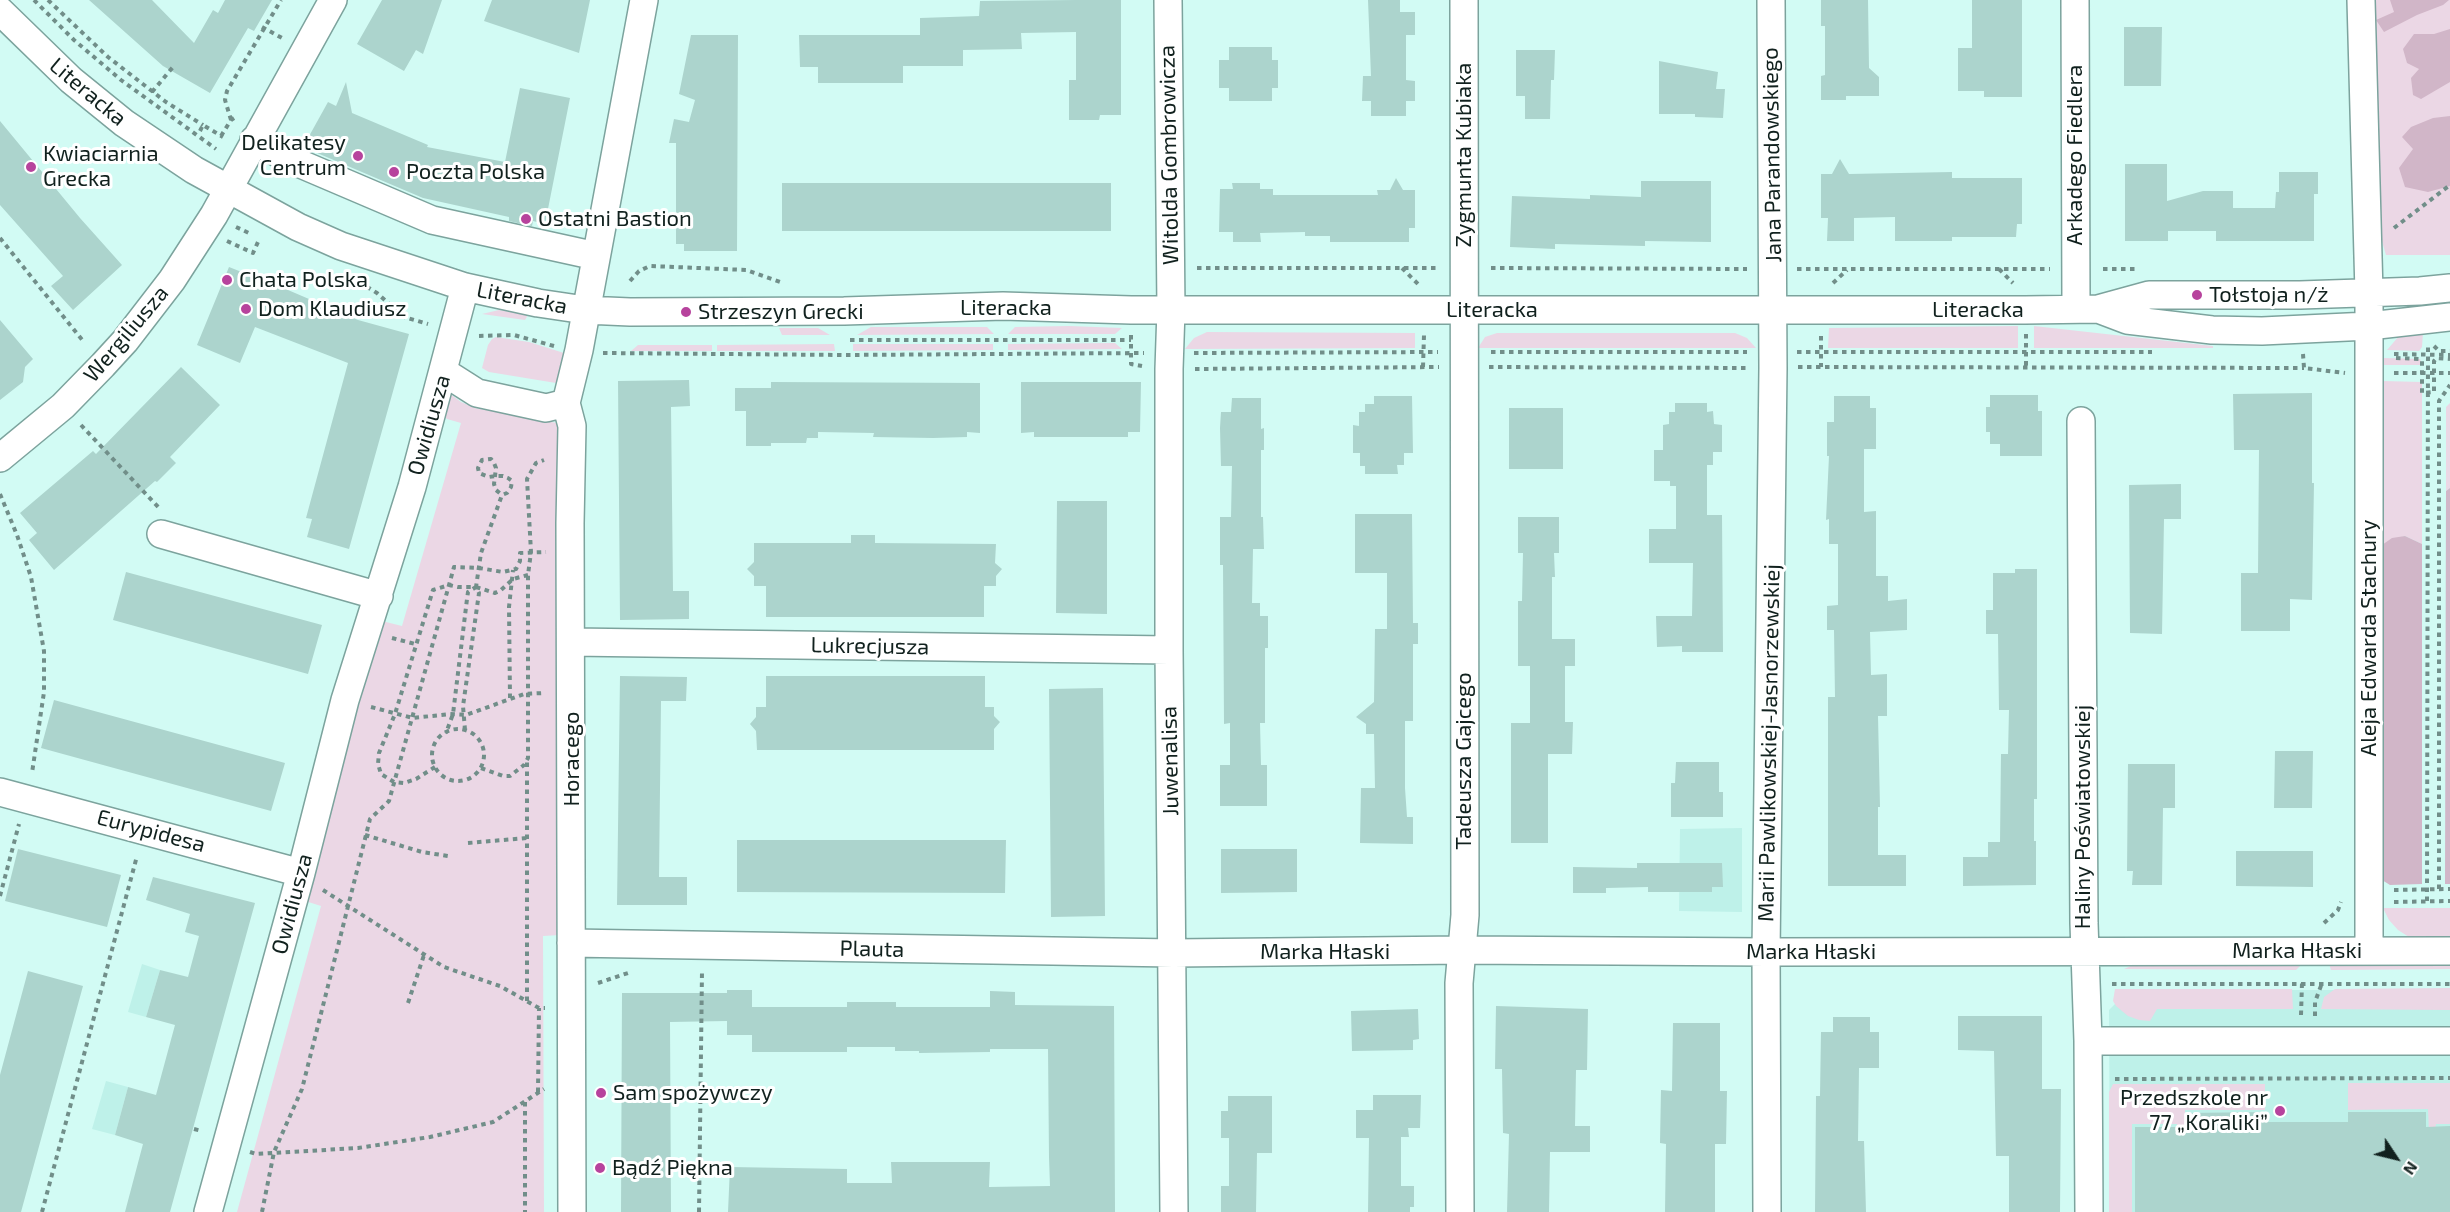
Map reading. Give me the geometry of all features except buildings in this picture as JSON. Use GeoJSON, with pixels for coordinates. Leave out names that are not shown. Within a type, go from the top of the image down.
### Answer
{"type":"FeatureCollection","features":[{"type":"Feature","properties":{"kind":"street","name":"Wergiliusza"},"geometry":{"type":"LineString","coordinates":[[0,458],[63,406],[125,341],[150,309],[206,227],[227,189],[242,140],[333,0]]}},
{"type":"Feature","properties":{"kind":"street"},"geometry":{"type":"LineString","coordinates":[[585,310],[644,0]]}},
{"type":"Feature","properties":{"kind":"street","name":"Witolda Gombrowicza"},"geometry":{"type":"LineString","coordinates":[[1168,0],[1171,310]]}},
{"type":"Feature","properties":{"kind":"street","name":"Zygmunta Kubiaka"},"geometry":{"type":"LineString","coordinates":[[1463,310],[1464,0]]}},
{"type":"Feature","properties":{"kind":"street","name":"Jana Parandowskiego"},"geometry":{"type":"LineString","coordinates":[[1771,0],[1773,310]]}},
{"type":"Feature","properties":{"kind":"street","name":"Arkadego Fiedlera"},"geometry":{"type":"LineString","coordinates":[[2075,0],[2075,268],[2087,309]]}},
{"type":"Feature","properties":{"kind":"street","name":"Aleja Edwarda Stachury"},"geometry":{"type":"LineString","coordinates":[[2361,0],[2369,293],[2369,951]]}},
{"type":"Feature","properties":{"kind":"street","name":"Literacka"},"geometry":{"type":"LineString","coordinates":[[0,11],[40,52],[97,102],[165,152],[298,227],[341,246],[465,287],[538,303],[585,310],[630,312],[844,311],[1003,306],[1131,310],[2087,309],[2149,295],[2369,293],[2450,288]]}},
{"type":"Feature","properties":{"kind":"street"},"geometry":{"type":"LineString","coordinates":[[242,140],[432,220],[596,256]]}},
{"type":"Feature","properties":{"kind":"street","name":"Owidiusza"},"geometry":{"type":"LineString","coordinates":[[208,1212],[301,874],[345,700],[379,596],[444,372],[465,287]]}},
{"type":"Feature","properties":{"kind":"street","name":"Literacka"},"geometry":{"type":"LineString","coordinates":[[2087,309],[2127,320],[2212,330],[2262,331],[2369,326],[2450,317]]}},
{"type":"Feature","properties":{"kind":"street","name":"Horacego"},"geometry":{"type":"LineString","coordinates":[[572,1212],[570,552],[572,426],[566,403],[579,350],[585,310]]}},
{"type":"Feature","properties":{"kind":"street","name":"Juwenalisa"},"geometry":{"type":"LineString","coordinates":[[1171,310],[1168,369],[1174,1212]]}},
{"type":"Feature","properties":{"kind":"street","name":"Tadeusza Gajcego"},"geometry":{"type":"LineString","coordinates":[[1460,1212],[1459,983],[1465,915],[1463,310]]}},
{"type":"Feature","properties":{"kind":"street","name":"Marii Pawlikowskiej-Jasnorzewskiej"},"geometry":{"type":"LineString","coordinates":[[1767,1212],[1766,952],[1773,310]]}},
{"type":"Feature","properties":{"kind":"street"},"geometry":{"type":"LineString","coordinates":[[444,372],[477,393],[546,408],[566,403]]}},
{"type":"Feature","properties":{"kind":"street","name":"Haliny Poświatowskiej"},"geometry":{"type":"LineString","coordinates":[[2081,421],[2084,951],[2088,1041],[2089,1212]]}},
{"type":"Feature","properties":{"kind":"street"},"geometry":{"type":"LineString","coordinates":[[161,534],[379,596]]}},
{"type":"Feature","properties":{"kind":"street","name":"Lukrecjusza"},"geometry":{"type":"LineString","coordinates":[[572,642],[1169,650]]}},
{"type":"Feature","properties":{"kind":"street","name":"Eurypidesa"},"geometry":{"type":"LineString","coordinates":[[0,792],[145,829],[301,874]]}},
{"type":"Feature","properties":{"kind":"street","name":"Plauta"},"geometry":{"type":"LineString","coordinates":[[572,944],[1173,954]]}},
{"type":"Feature","properties":{"kind":"street","name":"Marka Hłaski"},"geometry":{"type":"LineString","coordinates":[[1173,954],[1463,950],[2450,951]]}},
{"type":"Feature","properties":{"kind":"street"},"geometry":{"type":"LineString","coordinates":[[2088,1041],[2450,1041]]}},
{"type":"Feature","properties":{"kind":"path"},"geometry":{"type":"LineString","coordinates":[[34,0],[74,40],[121,80],[219,151]]}},
{"type":"Feature","properties":{"kind":"path"},"geometry":{"type":"LineString","coordinates":[[48,0],[90,41],[152,92],[203,125],[242,140]]}},
{"type":"Feature","properties":{"kind":"path"},"geometry":{"type":"LineString","coordinates":[[231,120],[225,100],[227,91],[281,0]]}},
{"type":"Feature","properties":{"kind":"path"},"geometry":{"type":"LineString","coordinates":[[263,28],[282,38]]}},
{"type":"Feature","properties":{"kind":"path"},"geometry":{"type":"LineString","coordinates":[[152,92],[173,67]]}},
{"type":"Feature","properties":{"kind":"path"},"geometry":{"type":"LineString","coordinates":[[200,131],[203,125]]}},
{"type":"Feature","properties":{"kind":"path"},"geometry":{"type":"LineString","coordinates":[[2368,249],[2450,185]]}},
{"type":"Feature","properties":{"kind":"path"},"geometry":{"type":"LineString","coordinates":[[224,238],[253,253],[259,241],[227,223]]}},
{"type":"Feature","properties":{"kind":"path"},"geometry":{"type":"LineString","coordinates":[[0,238],[83,341]]}},
{"type":"Feature","properties":{"kind":"path"},"geometry":{"type":"LineString","coordinates":[[1170,268],[2146,269]]}},
{"type":"Feature","properties":{"kind":"path"},"geometry":{"type":"LineString","coordinates":[[1402,268],[1424,291]]}},
{"type":"Feature","properties":{"kind":"path"},"geometry":{"type":"LineString","coordinates":[[351,279],[377,293],[404,317],[432,325]]}},
{"type":"Feature","properties":{"kind":"path"},"geometry":{"type":"LineString","coordinates":[[1131,310],[1131,364],[1168,369],[2304,368]]}},
{"type":"Feature","properties":{"kind":"path"},"geometry":{"type":"LineString","coordinates":[[472,335],[514,335],[556,346]]}},
{"type":"Feature","properties":{"kind":"path"},"geometry":{"type":"LineString","coordinates":[[2427,901],[2428,338]]}},
{"type":"Feature","properties":{"kind":"path"},"geometry":{"type":"LineString","coordinates":[[843,340],[1131,339]]}},
{"type":"Feature","properties":{"kind":"path"},"geometry":{"type":"LineString","coordinates":[[595,352],[631,355]]}},
{"type":"Feature","properties":{"kind":"path"},"geometry":{"type":"LineString","coordinates":[[2428,354],[2450,357],[2436,358],[2434,361],[2434,392],[2422,393],[2422,361],[2420,359],[2384,356],[2428,354]]}},
{"type":"Feature","properties":{"kind":"path"},"geometry":{"type":"LineString","coordinates":[[2450,386],[2439,401],[2439,889],[2450,889]]}},
{"type":"Feature","properties":{"kind":"path"},"geometry":{"type":"LineString","coordinates":[[63,406],[160,508],[161,534]]}},
{"type":"Feature","properties":{"kind":"path"},"geometry":{"type":"LineString","coordinates":[[465,730],[463,715],[479,593],[476,587],[481,553],[502,495],[512,487],[512,481],[503,476],[495,476],[484,476],[479,473],[478,468],[482,460],[491,459],[494,463],[495,476],[496,490],[502,495]]}},
{"type":"Feature","properties":{"kind":"path"},"geometry":{"type":"LineString","coordinates":[[527,1001],[528,575],[531,552],[527,479],[536,463],[542,460],[572,459]]}},
{"type":"Feature","properties":{"kind":"path"},"geometry":{"type":"LineString","coordinates":[[0,494],[31,578],[44,651],[44,692],[39,740],[0,896]]}},
{"type":"Feature","properties":{"kind":"path"},"geometry":{"type":"LineString","coordinates":[[262,1212],[274,1152],[302,1089],[365,835],[370,819],[389,801],[454,567],[503,572],[513,570],[519,565],[520,554],[570,552]]}},
{"type":"Feature","properties":{"kind":"path"},"geometry":{"type":"LineString","coordinates":[[510,698],[508,607],[513,570]]}},
{"type":"Feature","properties":{"kind":"path"},"geometry":{"type":"LineString","coordinates":[[435,767],[404,783],[394,782],[381,774],[378,764],[379,753],[395,714],[433,590],[449,585],[476,587],[495,593],[513,579],[528,575]]}},
{"type":"Feature","properties":{"kind":"path"},"geometry":{"type":"LineString","coordinates":[[446,733],[465,730],[479,739],[484,755],[481,768],[474,776],[459,781],[444,777],[435,767],[434,750],[436,743],[446,733],[453,714],[468,592],[476,587]]}},
{"type":"Feature","properties":{"kind":"path"},"geometry":{"type":"LineString","coordinates":[[345,700],[413,718],[463,715],[528,693],[572,693]]}},
{"type":"Feature","properties":{"kind":"path"},"geometry":{"type":"LineString","coordinates":[[481,768],[503,776],[510,776],[524,765],[528,758]]}},
{"type":"Feature","properties":{"kind":"path"},"geometry":{"type":"LineString","coordinates":[[42,1212],[145,829]]}},
{"type":"Feature","properties":{"kind":"path"},"geometry":{"type":"LineString","coordinates":[[365,835],[422,852],[448,856]]}},
{"type":"Feature","properties":{"kind":"path"},"geometry":{"type":"LineString","coordinates":[[468,843],[527,838]]}},
{"type":"Feature","properties":{"kind":"path"},"geometry":{"type":"LineString","coordinates":[[301,874],[444,967],[500,986],[539,1008],[570,1008]]}},
{"type":"Feature","properties":{"kind":"path"},"geometry":{"type":"LineString","coordinates":[[699,1212],[703,946]]}},
{"type":"Feature","properties":{"kind":"path"},"geometry":{"type":"LineString","coordinates":[[2302,1078],[2302,984],[2308,964],[2308,951]]}},
{"type":"Feature","properties":{"kind":"path"},"geometry":{"type":"LineString","coordinates":[[408,1003],[424,955]]}},
{"type":"Feature","properties":{"kind":"path"},"geometry":{"type":"LineString","coordinates":[[2086,984],[2450,984]]}},
{"type":"Feature","properties":{"kind":"path"},"geometry":{"type":"LineString","coordinates":[[538,1092],[539,1008]]}},
{"type":"Feature","properties":{"kind":"path"},"geometry":{"type":"LineString","coordinates":[[194,1129],[228,1140],[238,1148],[255,1154],[358,1148],[430,1137],[493,1122],[570,1072]]}},
{"type":"Feature","properties":{"kind":"path"},"geometry":{"type":"LineString","coordinates":[[2088,1079],[2450,1078]]}},
{"type":"Feature","properties":{"kind":"path"},"geometry":{"type":"LineString","coordinates":[[525,1101],[525,1212]]}},
{"type":"Feature","properties":{"kind":"shaded area"},"geometry":{"type":"Polygon","coordinates":[[[2371,0],[2450,0],[2450,255],[2386,255],[2376,221],[2371,0]]]}},
{"type":"Feature","properties":{"kind":"shaded area"},"geometry":{"type":"Polygon","coordinates":[[[2390,0],[2449,0],[2443,5],[2384,32],[2376,20],[2394,12],[2390,0]]]}},
{"type":"Feature","properties":{"kind":"shaded area"},"geometry":{"type":"Polygon","coordinates":[[[2450,29],[2450,82],[2421,99],[2413,95],[2411,78],[2419,69],[2407,63],[2403,49],[2414,34],[2434,34],[2450,29]]]}},
{"type":"Feature","properties":{"kind":"shaded area"},"geometry":{"type":"Polygon","coordinates":[[[2450,116],[2450,186],[2428,192],[2405,187],[2399,168],[2413,149],[2402,137],[2411,127],[2433,118],[2450,116]]]}},
{"type":"Feature","properties":{"kind":"shaded area"},"geometry":{"type":"Polygon","coordinates":[[[499,310],[528,315],[525,320],[482,314],[499,310]]]}},
{"type":"Feature","properties":{"kind":"shaded area"},"geometry":{"type":"Polygon","coordinates":[[[2018,326],[2018,348],[1828,348],[1829,328],[2018,326]]]}},
{"type":"Feature","properties":{"kind":"shaded area"},"geometry":{"type":"Polygon","coordinates":[[[2034,326],[2213,346],[2213,348],[2034,348],[2034,326]]]}},
{"type":"Feature","properties":{"kind":"shaded area"},"geometry":{"type":"Polygon","coordinates":[[[871,327],[987,327],[994,334],[857,335],[871,327]]]}},
{"type":"Feature","properties":{"kind":"shaded area"},"geometry":{"type":"Polygon","coordinates":[[[1015,327],[1122,328],[1115,334],[1008,334],[1015,327]]]}},
{"type":"Feature","properties":{"kind":"shaded area"},"geometry":{"type":"Polygon","coordinates":[[[779,328],[818,328],[830,335],[782,335],[779,328]]]}},
{"type":"Feature","properties":{"kind":"shaded area"},"geometry":{"type":"Polygon","coordinates":[[[1207,332],[1415,333],[1415,348],[1185,349],[1194,338],[1207,332]]]}},
{"type":"Feature","properties":{"kind":"shaded area"},"geometry":{"type":"Polygon","coordinates":[[[2423,332],[2422,347],[2419,351],[2387,350],[2399,336],[2423,332]]]}},
{"type":"Feature","properties":{"kind":"shaded area"},"geometry":{"type":"Polygon","coordinates":[[[1497,333],[1735,333],[1747,338],[1756,348],[1478,348],[1485,337],[1497,333]]]}},
{"type":"Feature","properties":{"kind":"shaded area"},"geometry":{"type":"Polygon","coordinates":[[[496,337],[529,342],[564,353],[565,366],[561,378],[556,383],[489,372],[482,368],[488,345],[496,337]]]}},
{"type":"Feature","properties":{"kind":"shaded area"},"geometry":{"type":"Polygon","coordinates":[[[1115,343],[1122,349],[1008,350],[1008,344],[1115,343]]]}},
{"type":"Feature","properties":{"kind":"shaded area"},"geometry":{"type":"Polygon","coordinates":[[[834,344],[835,351],[717,351],[717,345],[834,344]]]}},
{"type":"Feature","properties":{"kind":"shaded area"},"geometry":{"type":"Polygon","coordinates":[[[853,344],[993,344],[993,350],[853,351],[853,344]]]}},
{"type":"Feature","properties":{"kind":"shaded area"},"geometry":{"type":"Polygon","coordinates":[[[638,345],[712,345],[712,351],[631,351],[638,345]]]}},
{"type":"Feature","properties":{"kind":"shaded area"},"geometry":{"type":"Polygon","coordinates":[[[2384,358],[2420,359],[2422,365],[2384,365],[2384,358]]]}},
{"type":"Feature","properties":{"kind":"shaded area"},"geometry":{"type":"Polygon","coordinates":[[[2382,381],[2422,382],[2422,544],[2405,536],[2382,545],[2382,381]]]}},
{"type":"Feature","properties":{"kind":"shaded area"},"geometry":{"type":"Polygon","coordinates":[[[449,393],[475,408],[557,423],[559,428],[560,935],[543,936],[544,1212],[237,1212],[321,906],[302,900],[378,620],[402,626],[461,423],[447,419],[443,415],[449,393]]]}},
{"type":"Feature","properties":{"kind":"shaded area"},"geometry":{"type":"Polygon","coordinates":[[[2450,403],[2450,488],[2446,491],[2446,407],[2450,403]]]}},
{"type":"Feature","properties":{"kind":"shaded area"},"geometry":{"type":"Polygon","coordinates":[[[2450,488],[2450,884],[2445,884],[2446,491],[2450,488]]]}},
{"type":"Feature","properties":{"kind":"shaded area"},"geometry":{"type":"Polygon","coordinates":[[[2405,536],[2422,544],[2422,884],[2390,885],[2382,880],[2382,545],[2392,538],[2405,536]]]}},
{"type":"Feature","properties":{"kind":"shaded area"},"geometry":{"type":"Polygon","coordinates":[[[1742,828],[1742,912],[1679,911],[1680,829],[1742,828]]]}},
{"type":"Feature","properties":{"kind":"shaded area"},"geometry":{"type":"Polygon","coordinates":[[[2383,908],[2450,908],[2450,939],[2409,937],[2389,920],[2383,908]]]}},
{"type":"Feature","properties":{"kind":"shaded area"},"geometry":{"type":"Polygon","coordinates":[[[2450,963],[2450,969],[2331,970],[2329,964],[2450,963]]]}},
{"type":"Feature","properties":{"kind":"shaded area"},"geometry":{"type":"Polygon","coordinates":[[[142,964],[160,970],[146,1017],[128,1012],[142,964]]]}},
{"type":"Feature","properties":{"kind":"shaded area"},"geometry":{"type":"Polygon","coordinates":[[[2302,964],[2296,970],[2124,969],[2133,965],[2302,964]]]}},
{"type":"Feature","properties":{"kind":"shaded area"},"geometry":{"type":"Polygon","coordinates":[[[2450,988],[2450,1010],[2321,1009],[2324,997],[2335,989],[2450,988]]]}},
{"type":"Feature","properties":{"kind":"shaded area"},"geometry":{"type":"Polygon","coordinates":[[[2115,989],[2292,989],[2293,1009],[2157,1009],[2150,1021],[2139,1020],[2128,1016],[2116,1006],[2113,1001],[2115,989]]]}},
{"type":"Feature","properties":{"kind":"shaded area","name":"Przedszkole nr 77 „Koraliki”"},"geometry":{"type":"Polygon","coordinates":[[[2129,990],[2450,990],[2450,1212],[2110,1212],[2109,1010],[2129,990]]]}},
{"type":"Feature","properties":{"kind":"shaded area"},"geometry":{"type":"Polygon","coordinates":[[[106,1081],[128,1087],[115,1135],[92,1129],[106,1081]]]}},
{"type":"Feature","properties":{"kind":"shaded area"},"geometry":{"type":"Polygon","coordinates":[[[2348,1083],[2450,1083],[2450,1124],[2436,1124],[2435,1132],[2429,1132],[2428,1109],[2348,1110],[2348,1083]]]}},
{"type":"Feature","properties":{"kind":"shaded area"},"geometry":{"type":"Polygon","coordinates":[[[2113,1084],[2265,1084],[2265,1110],[2185,1110],[2185,1132],[2178,1132],[2177,1124],[2132,1124],[2132,1212],[2109,1212],[2109,1092],[2113,1084]]]}},
{"type":"Feature","properties":{"kind":"place","name":"Delikatesy Centrum"},"geometry":{"type":"Point","coordinates":[358,156]}},
{"type":"Feature","properties":{"kind":"place","name":"Kwiaciarnia Grecka"},"geometry":{"type":"Point","coordinates":[31,167]}},
{"type":"Feature","properties":{"kind":"place","name":"Poczta Polska"},"geometry":{"type":"Point","coordinates":[394,172]}},
{"type":"Feature","properties":{"kind":"place","name":"Ostatni Bastion"},"geometry":{"type":"Point","coordinates":[526,219]}},
{"type":"Feature","properties":{"kind":"place","name":"Chata Polska"},"geometry":{"type":"Point","coordinates":[227,280]}},
{"type":"Feature","properties":{"kind":"place","name":"Tołstoja n/ż"},"geometry":{"type":"Point","coordinates":[2197,295]}},
{"type":"Feature","properties":{"kind":"place","name":"Dom Klaudiusz"},"geometry":{"type":"Point","coordinates":[246,309]}},
{"type":"Feature","properties":{"kind":"place","name":"Strzeszyn Grecki"},"geometry":{"type":"Point","coordinates":[686,312]}},
{"type":"Feature","properties":{"kind":"place","name":"Sam spożywczy"},"geometry":{"type":"Point","coordinates":[601,1093]}},
{"type":"Feature","properties":{"kind":"place","name":"Przedszkole nr 77 „Koraliki”"},"geometry":{"type":"Point","coordinates":[2280,1111]}},
{"type":"Feature","properties":{"kind":"place","name":"Bądź Piękna"},"geometry":{"type":"Point","coordinates":[600,1168]}}]}
